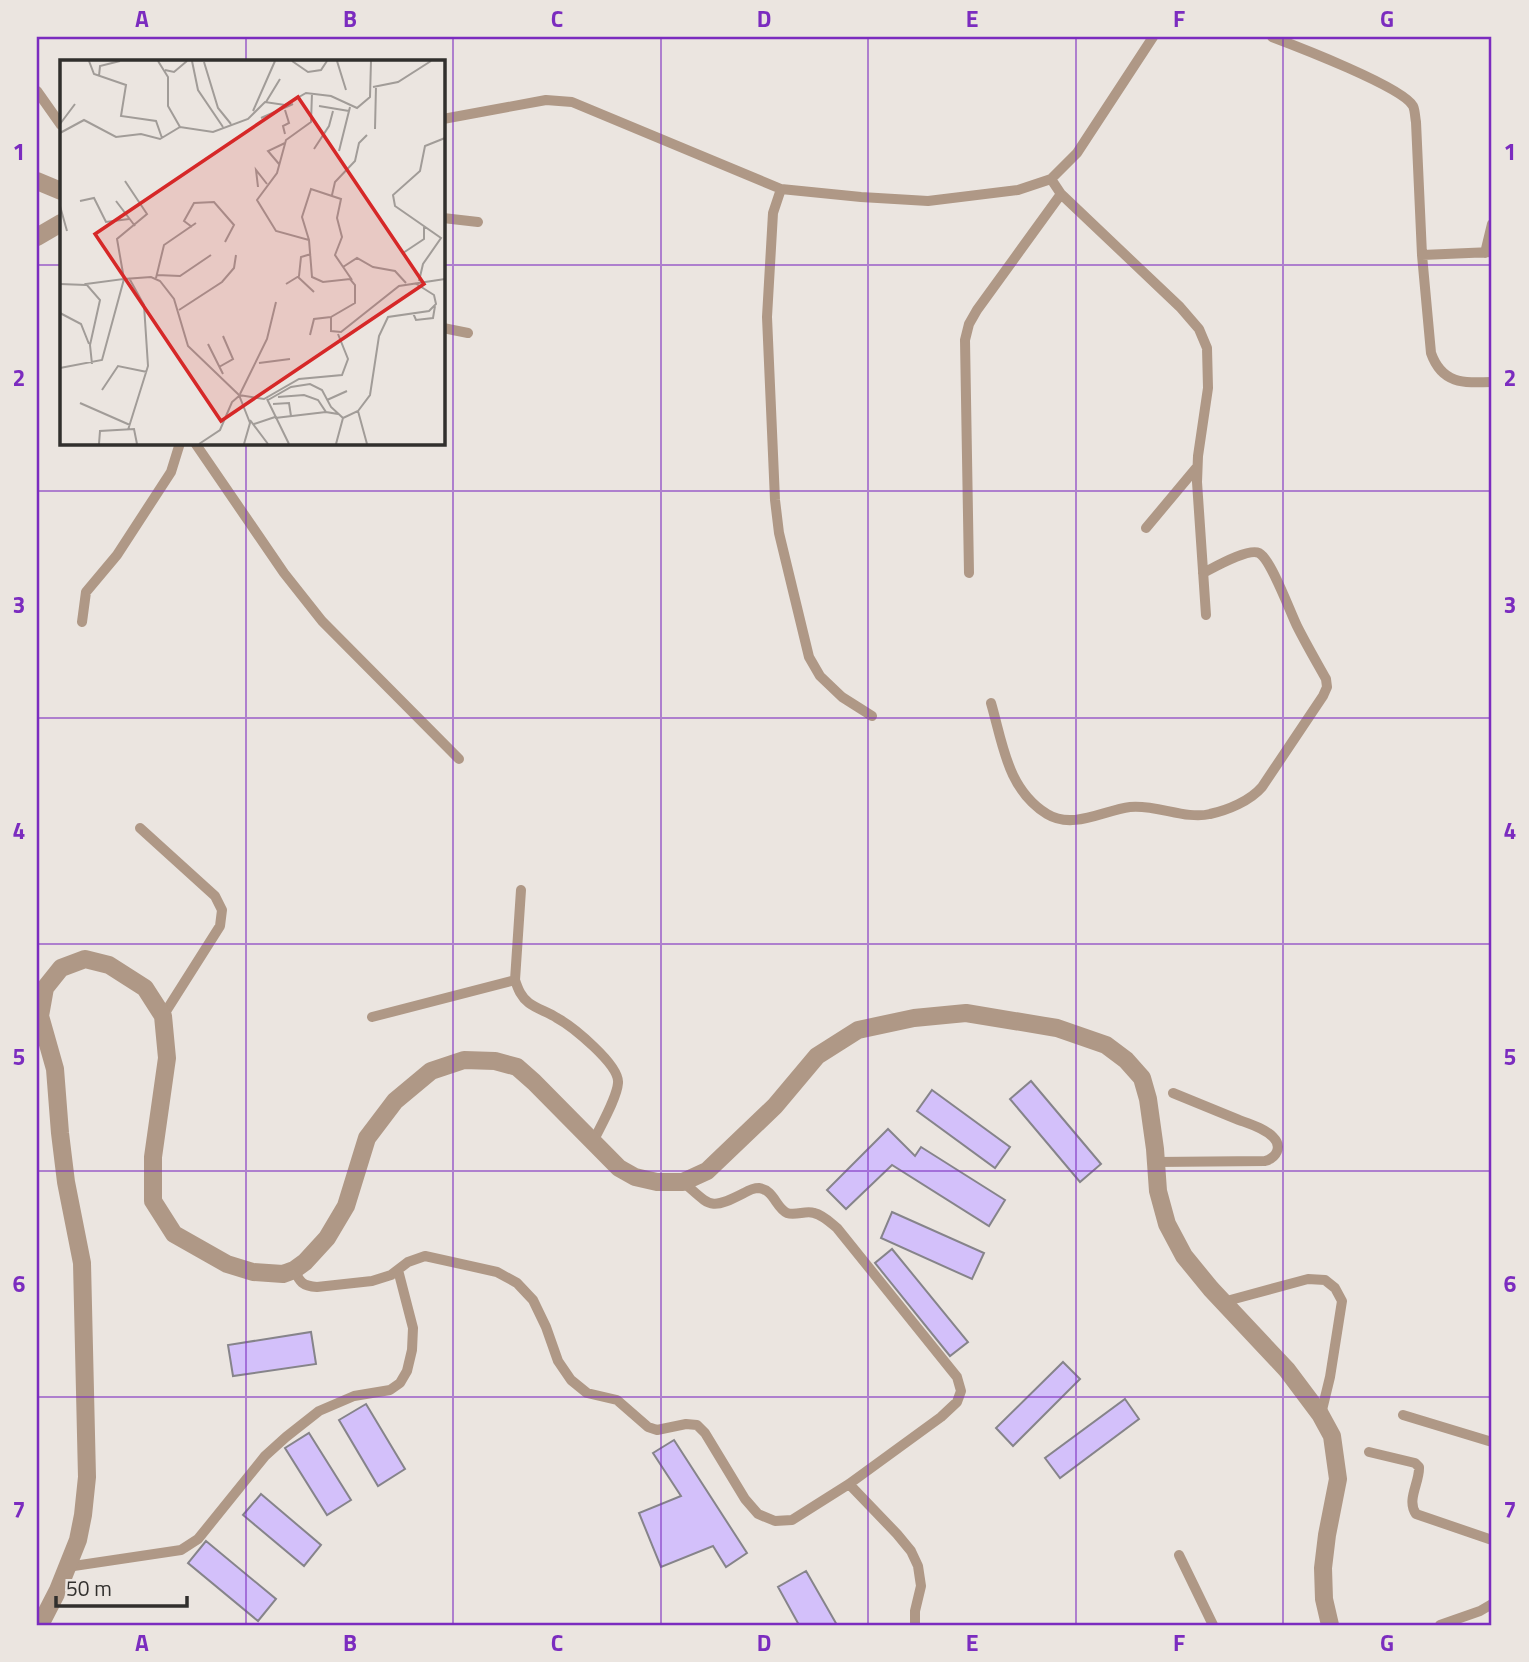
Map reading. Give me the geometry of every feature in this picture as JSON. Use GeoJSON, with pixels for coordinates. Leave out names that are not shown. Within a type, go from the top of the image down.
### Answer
{"type":"FeatureCollection","features":[{"type":"Feature","properties":{"kind":"street"},"geometry":{"type":"LineString","coordinates":[[37,181],[60,191]]}},
{"type":"Feature","properties":{"kind":"street"},"geometry":{"type":"LineString","coordinates":[[37,237],[60,224]]}},
{"type":"Feature","properties":{"kind":"street"},"geometry":{"type":"LineString","coordinates":[[41,1618],[58,1590],[78,1540],[87,1477],[82,1263],[66,1182],[55,1069],[40,1016],[41,986],[61,968],[85,959],[109,965],[145,988],[163,1016],[167,1058],[153,1157],[153,1201],[174,1234],[227,1265],[253,1272],[283,1274],[306,1262],[327,1238],[346,1206],[367,1138],[395,1101],[431,1071],[464,1060],[495,1061],[517,1068],[619,1168],[635,1177],[657,1182],[683,1182],[707,1171],[775,1106],[817,1056],[858,1030],[914,1018],[966,1013],[1057,1028],[1106,1045],[1126,1060],[1142,1078],[1148,1099],[1158,1191],[1167,1224],[1184,1256],[1287,1370],[1320,1414],[1332,1436],[1338,1479],[1323,1568],[1324,1599],[1330,1625]]}},
{"type":"Feature","properties":{"kind":"lane"},"geometry":{"type":"LineString","coordinates":[[444,119],[546,100],[572,102],[781,189],[928,201],[1018,190],[1051,179],[1077,153],[1153,37]]}},
{"type":"Feature","properties":{"kind":"lane"},"geometry":{"type":"LineString","coordinates":[[1272,37],[1328,59],[1403,95],[1413,106],[1431,353],[1435,365],[1455,380],[1468,383],[1492,382]]}},
{"type":"Feature","properties":{"kind":"lane"},"geometry":{"type":"LineString","coordinates":[[37,91],[60,124]]}},
{"type":"Feature","properties":{"kind":"lane"},"geometry":{"type":"LineString","coordinates":[[1051,179],[1061,194],[1180,307],[1199,329],[1208,348],[1208,388],[1198,467],[1206,615]]}},
{"type":"Feature","properties":{"kind":"lane"},"geometry":{"type":"LineString","coordinates":[[781,189],[773,213],[767,317],[775,500],[779,533],[809,657],[820,676],[842,698],[872,716]]}},
{"type":"Feature","properties":{"kind":"lane"},"geometry":{"type":"LineString","coordinates":[[969,573],[965,340],[976,310],[1061,194]]}},
{"type":"Feature","properties":{"kind":"lane"},"geometry":{"type":"LineString","coordinates":[[444,218],[478,222]]}},
{"type":"Feature","properties":{"kind":"lane"},"geometry":{"type":"LineString","coordinates":[[1422,255],[1489,253],[1492,224]]}},
{"type":"Feature","properties":{"kind":"lane"},"geometry":{"type":"LineString","coordinates":[[444,328],[468,333]]}},
{"type":"Feature","properties":{"kind":"lane"},"geometry":{"type":"LineString","coordinates":[[82,622],[86,592],[117,555],[171,472],[180,444]]}},
{"type":"Feature","properties":{"kind":"lane"},"geometry":{"type":"LineString","coordinates":[[196,444],[284,573],[322,621],[459,759]]}},
{"type":"Feature","properties":{"kind":"lane"},"geometry":{"type":"LineString","coordinates":[[1146,528],[1198,467]]}},
{"type":"Feature","properties":{"kind":"lane"},"geometry":{"type":"LineString","coordinates":[[991,703],[1012,776],[1020,791],[1049,816],[1064,820],[1082,819],[1142,806],[1207,815],[1255,795],[1323,696],[1327,687],[1326,679],[1298,628],[1266,559],[1259,553],[1249,552],[1203,573]]}},
{"type":"Feature","properties":{"kind":"lane"},"geometry":{"type":"LineString","coordinates":[[140,828],[215,896],[222,910],[220,926],[163,1016]]}},
{"type":"Feature","properties":{"kind":"lane"},"geometry":{"type":"LineString","coordinates":[[522,890],[515,980],[519,993],[528,1002],[559,1018],[580,1033],[618,1075],[613,1099],[593,1142]]}},
{"type":"Feature","properties":{"kind":"lane"},"geometry":{"type":"LineString","coordinates":[[372,1017],[515,980]]}},
{"type":"Feature","properties":{"kind":"lane"},"geometry":{"type":"LineString","coordinates":[[1156,1162],[1265,1161],[1275,1156],[1278,1150],[1270,1134],[1173,1093]]}},
{"type":"Feature","properties":{"kind":"lane"},"geometry":{"type":"LineString","coordinates":[[294,1269],[307,1286],[317,1287],[372,1282],[391,1275],[408,1262],[425,1256],[497,1272],[517,1283],[533,1300],[558,1361],[571,1380],[587,1393],[617,1400],[648,1427],[657,1430],[686,1424],[697,1425],[705,1433],[745,1499],[758,1514],[775,1521],[792,1520],[849,1484],[941,1417],[957,1402],[961,1391],[957,1377],[837,1228],[813,1212],[785,1212],[762,1188],[752,1189],[715,1205],[706,1202],[683,1182]]}},
{"type":"Feature","properties":{"kind":"lane"},"geometry":{"type":"LineString","coordinates":[[66,1567],[181,1550],[198,1539],[265,1456],[319,1411],[354,1396],[390,1391],[400,1383],[407,1371],[412,1350],[413,1328],[398,1270]]}},
{"type":"Feature","properties":{"kind":"lane"},"geometry":{"type":"LineString","coordinates":[[1223,1302],[1308,1279],[1325,1280],[1335,1288],[1342,1301],[1331,1377],[1320,1414]]}},
{"type":"Feature","properties":{"kind":"lane"},"geometry":{"type":"LineString","coordinates":[[1403,1415],[1492,1442]]}},
{"type":"Feature","properties":{"kind":"lane"},"geometry":{"type":"LineString","coordinates":[[1369,1452],[1415,1463],[1419,1467],[1412,1502],[1412,1509],[1416,1514],[1492,1539]]}},
{"type":"Feature","properties":{"kind":"lane"},"geometry":{"type":"LineString","coordinates":[[849,1484],[911,1551],[918,1566],[921,1587],[915,1611],[915,1625]]}},
{"type":"Feature","properties":{"kind":"lane"},"geometry":{"type":"LineString","coordinates":[[1178,1555],[1213,1625]]}},
{"type":"Feature","properties":{"kind":"lane"},"geometry":{"type":"LineString","coordinates":[[1440,1625],[1492,1604]]}},
{"type":"Feature","properties":{"kind":"building"},"geometry":{"type":"Polygon","coordinates":[[[1031,1081],[1101,1164],[1080,1182],[1010,1099],[1031,1081]]]}},
{"type":"Feature","properties":{"kind":"building"},"geometry":{"type":"Polygon","coordinates":[[[932,1090],[1010,1147],[995,1168],[917,1111],[932,1090]]]}},
{"type":"Feature","properties":{"kind":"building"},"geometry":{"type":"Polygon","coordinates":[[[888,1129],[915,1156],[921,1147],[1005,1200],[989,1226],[892,1165],[846,1209],[827,1190],[888,1129]]]}},
{"type":"Feature","properties":{"kind":"building"},"geometry":{"type":"Polygon","coordinates":[[[892,1212],[984,1253],[972,1279],[881,1238],[892,1212]]]}},
{"type":"Feature","properties":{"kind":"building"},"geometry":{"type":"Polygon","coordinates":[[[892,1249],[968,1342],[950,1356],[875,1263],[892,1249]]]}},
{"type":"Feature","properties":{"kind":"building"},"geometry":{"type":"Polygon","coordinates":[[[311,1332],[316,1364],[233,1376],[228,1345],[311,1332]]]}},
{"type":"Feature","properties":{"kind":"building"},"geometry":{"type":"Polygon","coordinates":[[[1063,1362],[1080,1379],[1013,1446],[996,1428],[1063,1362]]]}},
{"type":"Feature","properties":{"kind":"building"},"geometry":{"type":"Polygon","coordinates":[[[1125,1399],[1139,1419],[1060,1478],[1045,1458],[1125,1399]]]}},
{"type":"Feature","properties":{"kind":"building"},"geometry":{"type":"Polygon","coordinates":[[[366,1404],[405,1469],[378,1486],[339,1420],[366,1404]]]}},
{"type":"Feature","properties":{"kind":"building"},"geometry":{"type":"Polygon","coordinates":[[[309,1433],[351,1500],[327,1515],[285,1448],[309,1433]]]}},
{"type":"Feature","properties":{"kind":"building"},"geometry":{"type":"Polygon","coordinates":[[[674,1440],[747,1553],[726,1567],[713,1546],[661,1567],[639,1513],[681,1496],[653,1453],[674,1440]]]}},
{"type":"Feature","properties":{"kind":"building"},"geometry":{"type":"Polygon","coordinates":[[[261,1494],[321,1545],[304,1566],[243,1515],[261,1494]]]}},
{"type":"Feature","properties":{"kind":"building"},"geometry":{"type":"Polygon","coordinates":[[[206,1541],[276,1599],[258,1621],[188,1563],[206,1541]]]}},
{"type":"Feature","properties":{"kind":"building"},"geometry":{"type":"Polygon","coordinates":[[[806,1571],[837,1625],[799,1625],[778,1587],[806,1571]]]}}]}
